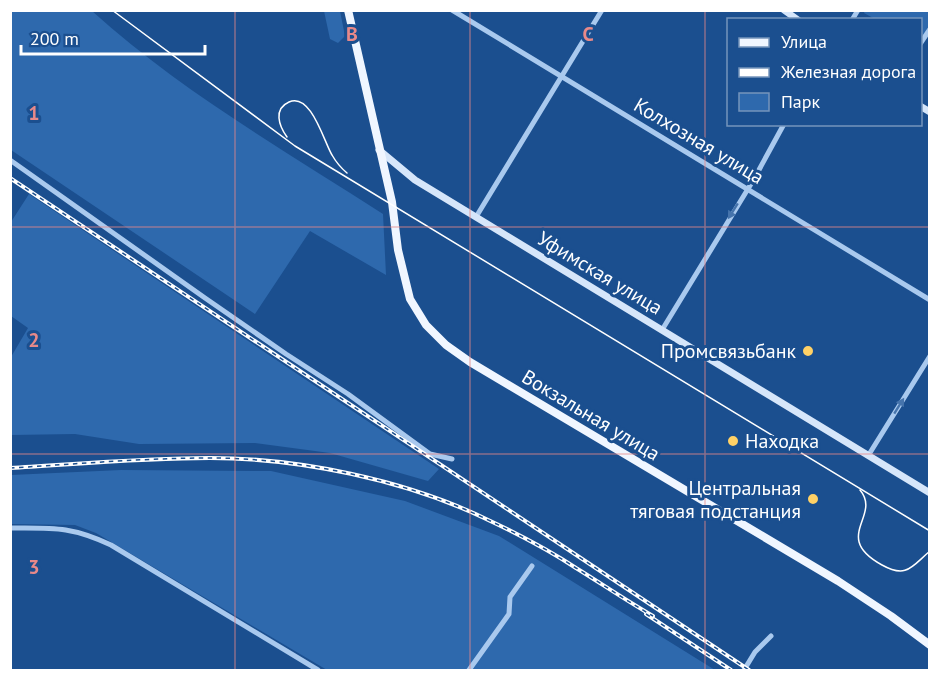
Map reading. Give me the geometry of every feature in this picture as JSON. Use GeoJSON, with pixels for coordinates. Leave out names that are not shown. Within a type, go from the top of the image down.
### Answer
{"type":"FeatureCollection","features":[{"type":"Feature","properties":{"kind":"main road"},"geometry":{"type":"LineString","coordinates":[[348,10],[379,150]]}},
{"type":"Feature","properties":{"kind":"main road","name":"Вокзальная улица"},"geometry":{"type":"LineString","coordinates":[[379,150],[392,202],[398,250],[410,299],[426,325],[446,345],[470,362],[616,450],[838,581],[930,645]]}},
{"type":"Feature","properties":{"kind":"street","name":"Колхозная улица"},"geometry":{"type":"LineString","coordinates":[[452,10],[930,300]]}},
{"type":"Feature","properties":{"kind":"street"},"geometry":{"type":"LineString","coordinates":[[476,217],[602,10]]}},
{"type":"Feature","properties":{"kind":"street"},"geometry":{"type":"LineString","coordinates":[[922,42],[930,29]]}},
{"type":"Feature","properties":{"kind":"street"},"geometry":{"type":"LineString","coordinates":[[662,330],[748,189],[783,126]]}},
{"type":"Feature","properties":{"kind":"street","name":"Уфимская улица"},"geometry":{"type":"LineString","coordinates":[[379,150],[415,180],[930,493]]}},
{"type":"Feature","properties":{"kind":"street"},"geometry":{"type":"LineString","coordinates":[[10,160],[205,298],[348,394],[430,454],[452,459]]}},
{"type":"Feature","properties":{"kind":"street"},"geometry":{"type":"LineString","coordinates":[[868,456],[930,356]]}},
{"type":"Feature","properties":{"kind":"street"},"geometry":{"type":"LineString","coordinates":[[10,528],[58,528],[86,533],[111,545],[318,670]]}},
{"type":"Feature","properties":{"kind":"street"},"geometry":{"type":"LineString","coordinates":[[469,670],[509,614],[510,597],[532,566]]}},
{"type":"Feature","properties":{"kind":"street"},"geometry":{"type":"LineString","coordinates":[[744,670],[754,652],[771,636]]}},
{"type":"Feature","properties":{"kind":"green space"},"geometry":{"type":"Polygon","coordinates":[[[865,10],[929,11],[929,25],[922,38],[922,18],[873,18],[864,13],[865,10]]]}},
{"type":"Feature","properties":{"kind":"green space"},"geometry":{"type":"Polygon","coordinates":[[[10,11],[92,11],[125,40],[196,93],[383,214],[386,275],[310,231],[255,314],[11,150],[10,11]]]}},
{"type":"Feature","properties":{"kind":"green space"},"geometry":{"type":"Polygon","coordinates":[[[324,11],[340,11],[345,36],[338,43],[330,39],[324,11]]]}},
{"type":"Feature","properties":{"kind":"green space"},"geometry":{"type":"Polygon","coordinates":[[[29,194],[439,469],[428,481],[330,453],[255,443],[139,444],[75,434],[11,435],[11,357],[28,328],[11,316],[11,222],[29,194]]]}},
{"type":"Feature","properties":{"kind":"green space"},"geometry":{"type":"Polygon","coordinates":[[[121,470],[271,471],[405,501],[499,536],[715,670],[327,670],[96,533],[75,525],[11,524],[11,475],[121,470]]]}},
{"type":"Feature","properties":{"kind":"tram line"},"geometry":{"type":"LineString","coordinates":[[112,10],[295,146],[930,531]]}},
{"type":"Feature","properties":{"kind":"tram line"},"geometry":{"type":"LineString","coordinates":[[287,137],[280,123],[279,113],[284,105],[297,101],[304,104],[310,111],[332,155],[347,173]]}},
{"type":"Feature","properties":{"kind":"tram line"},"geometry":{"type":"LineString","coordinates":[[860,490],[866,509],[858,536],[860,545],[867,555],[882,565],[903,571],[909,569],[930,551]]}},
{"type":"Feature","properties":{"kind":"railway"},"geometry":{"type":"LineString","coordinates":[[10,178],[749,670]]}},
{"type":"Feature","properties":{"kind":"railway"},"geometry":{"type":"LineString","coordinates":[[10,468],[135,460],[244,459],[315,467],[386,482],[453,505],[520,535],[653,616]]}},
{"type":"Feature","properties":{"kind":"railway"},"geometry":{"type":"LineString","coordinates":[[646,614],[731,670]]}},
{"type":"Feature","properties":{"kind":"place","name":"Промсвязьбанк"},"geometry":{"type":"Point","coordinates":[808,351]}},
{"type":"Feature","properties":{"kind":"place","name":"Находка"},"geometry":{"type":"Point","coordinates":[733,441]}},
{"type":"Feature","properties":{"kind":"place","name":"Центральная тяговая подстанция"},"geometry":{"type":"Point","coordinates":[813,499]}}]}
